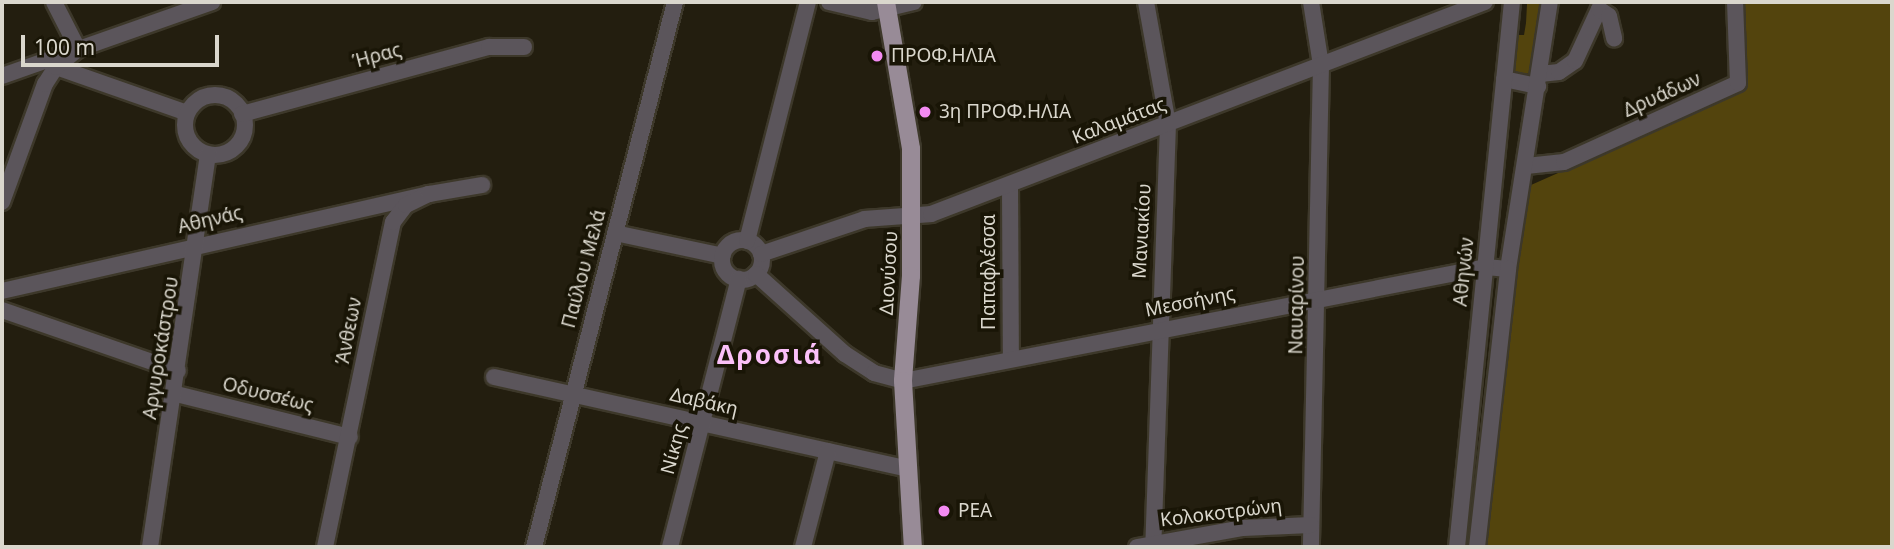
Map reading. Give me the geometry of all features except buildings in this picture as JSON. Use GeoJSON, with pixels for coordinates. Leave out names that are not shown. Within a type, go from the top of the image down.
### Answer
{"type":"FeatureCollection","features":[{"type":"Feature","properties":{"kind":"main road","name":"Διονύσου"},"geometry":{"type":"LineString","coordinates":[[887,6],[906,101],[913,214],[903,381],[905,468],[913,547]]}},
{"type":"Feature","properties":{"kind":"street"},"geometry":{"type":"LineString","coordinates":[[54,2],[78,49]]}},
{"type":"Feature","properties":{"kind":"street"},"geometry":{"type":"LineString","coordinates":[[2,76],[212,2]]}},
{"type":"Feature","properties":{"kind":"street","name":"Παύλου Μελά"},"geometry":{"type":"LineString","coordinates":[[534,547],[675,2]]}},
{"type":"Feature","properties":{"kind":"street"},"geometry":{"type":"LineString","coordinates":[[747,241],[808,2]]}},
{"type":"Feature","properties":{"kind":"street"},"geometry":{"type":"LineString","coordinates":[[829,2],[872,12],[887,6],[914,2]]}},
{"type":"Feature","properties":{"kind":"street","name":"Μανιακίου"},"geometry":{"type":"LineString","coordinates":[[1146,2],[1168,124],[1153,544]]}},
{"type":"Feature","properties":{"kind":"street","name":"Ναυαρίνου"},"geometry":{"type":"LineString","coordinates":[[1311,2],[1321,65],[1319,299],[1311,547]]}},
{"type":"Feature","properties":{"kind":"street","name":"Καλαμάτας"},"geometry":{"type":"LineString","coordinates":[[761,254],[865,219],[931,214],[1485,2]]}},
{"type":"Feature","properties":{"kind":"street","name":"Αθηνών"},"geometry":{"type":"LineString","coordinates":[[1457,547],[1512,2]]}},
{"type":"Feature","properties":{"kind":"street"},"geometry":{"type":"LineString","coordinates":[[1477,547],[1510,263],[1550,2]]}},
{"type":"Feature","properties":{"kind":"street","name":"Δρυάδων"},"geometry":{"type":"LineString","coordinates":[[1526,166],[1564,162],[1738,83],[1735,2]]}},
{"type":"Feature","properties":{"kind":"street"},"geometry":{"type":"LineString","coordinates":[[1504,79],[1539,80],[1571,66],[1600,9],[1609,16],[1614,38]]}},
{"type":"Feature","properties":{"kind":"street","name":"Ήρας"},"geometry":{"type":"LineString","coordinates":[[242,114],[489,47],[524,47]]}},
{"type":"Feature","properties":{"kind":"street"},"geometry":{"type":"LineString","coordinates":[[2,202],[40,95],[56,68],[78,49]]}},
{"type":"Feature","properties":{"kind":"street"},"geometry":{"type":"LineString","coordinates":[[56,68],[187,113]]}},
{"type":"Feature","properties":{"kind":"street"},"geometry":{"type":"LineString","coordinates":[[219,96],[233,102],[242,114],[244,130],[237,145],[224,153],[208,154],[188,139],[187,113],[204,97],[219,96]]}},
{"type":"Feature","properties":{"kind":"street","name":"Αργυροκάστρου"},"geometry":{"type":"LineString","coordinates":[[150,547],[176,394],[208,154]]}},
{"type":"Feature","properties":{"kind":"street","name":"Άνθεων"},"geometry":{"type":"LineString","coordinates":[[325,547],[350,437],[389,231],[406,205],[429,194],[482,185]]}},
{"type":"Feature","properties":{"kind":"street","name":"Παπαφλέσσα"},"geometry":{"type":"LineString","coordinates":[[1010,185],[1011,359]]}},
{"type":"Feature","properties":{"kind":"street","name":"Αθηνάς"},"geometry":{"type":"LineString","coordinates":[[2,291],[198,244],[429,194]]}},
{"type":"Feature","properties":{"kind":"street"},"geometry":{"type":"LineString","coordinates":[[615,233],[723,256]]}},
{"type":"Feature","properties":{"kind":"street"},"geometry":{"type":"LineString","coordinates":[[747,241],[761,254],[756,274],[739,279],[724,268],[723,256],[734,242],[747,241]]}},
{"type":"Feature","properties":{"kind":"street","name":"Μεσσήνης"},"geometry":{"type":"LineString","coordinates":[[903,381],[1159,329],[1510,263]]}},
{"type":"Feature","properties":{"kind":"street"},"geometry":{"type":"LineString","coordinates":[[756,274],[845,354],[874,373],[903,381]]}},
{"type":"Feature","properties":{"kind":"street","name":"Νίκης"},"geometry":{"type":"LineString","coordinates":[[670,547],[739,279]]}},
{"type":"Feature","properties":{"kind":"street"},"geometry":{"type":"LineString","coordinates":[[2,310],[178,371]]}},
{"type":"Feature","properties":{"kind":"street","name":"Δαβάκη"},"geometry":{"type":"LineString","coordinates":[[494,377],[905,468]]}},
{"type":"Feature","properties":{"kind":"street","name":"Οδυσσέως"},"geometry":{"type":"LineString","coordinates":[[176,394],[350,437]]}},
{"type":"Feature","properties":{"kind":"street"},"geometry":{"type":"LineString","coordinates":[[803,547],[828,451]]}},
{"type":"Feature","properties":{"kind":"street","name":"Κολοκοτρώνη"},"geometry":{"type":"LineString","coordinates":[[1137,547],[1243,528],[1311,525]]}},
{"type":"Feature","properties":{"kind":"shaded area"},"geometry":{"type":"Polygon","coordinates":[[[1519,2],[1541,2],[1531,74],[1511,72],[1515,35],[1524,35],[1526,23],[1527,4],[1519,2]]]}},
{"type":"Feature","properties":{"kind":"shaded area"},"geometry":{"type":"Polygon","coordinates":[[[1742,2],[1892,2],[1892,547],[1478,547],[1491,435],[1508,362],[1511,286],[1531,185],[1745,90],[1742,2]]]}},
{"type":"Feature","properties":{"kind":"place","name":"ΠΡΟΦ.ΗΛΙΑ"},"geometry":{"type":"Point","coordinates":[877,56]}},
{"type":"Feature","properties":{"kind":"place","name":"3η ΠΡΟΦ.ΗΛΙΑ"},"geometry":{"type":"Point","coordinates":[925,112]}},
{"type":"Feature","properties":{"kind":"place","name":"ΡΕΑ"},"geometry":{"type":"Point","coordinates":[944,511]}},
{"type":"Feature","properties":{"kind":"district","name":"Δροσιά"},"geometry":{"type":"Point","coordinates":[770,355]}}]}
